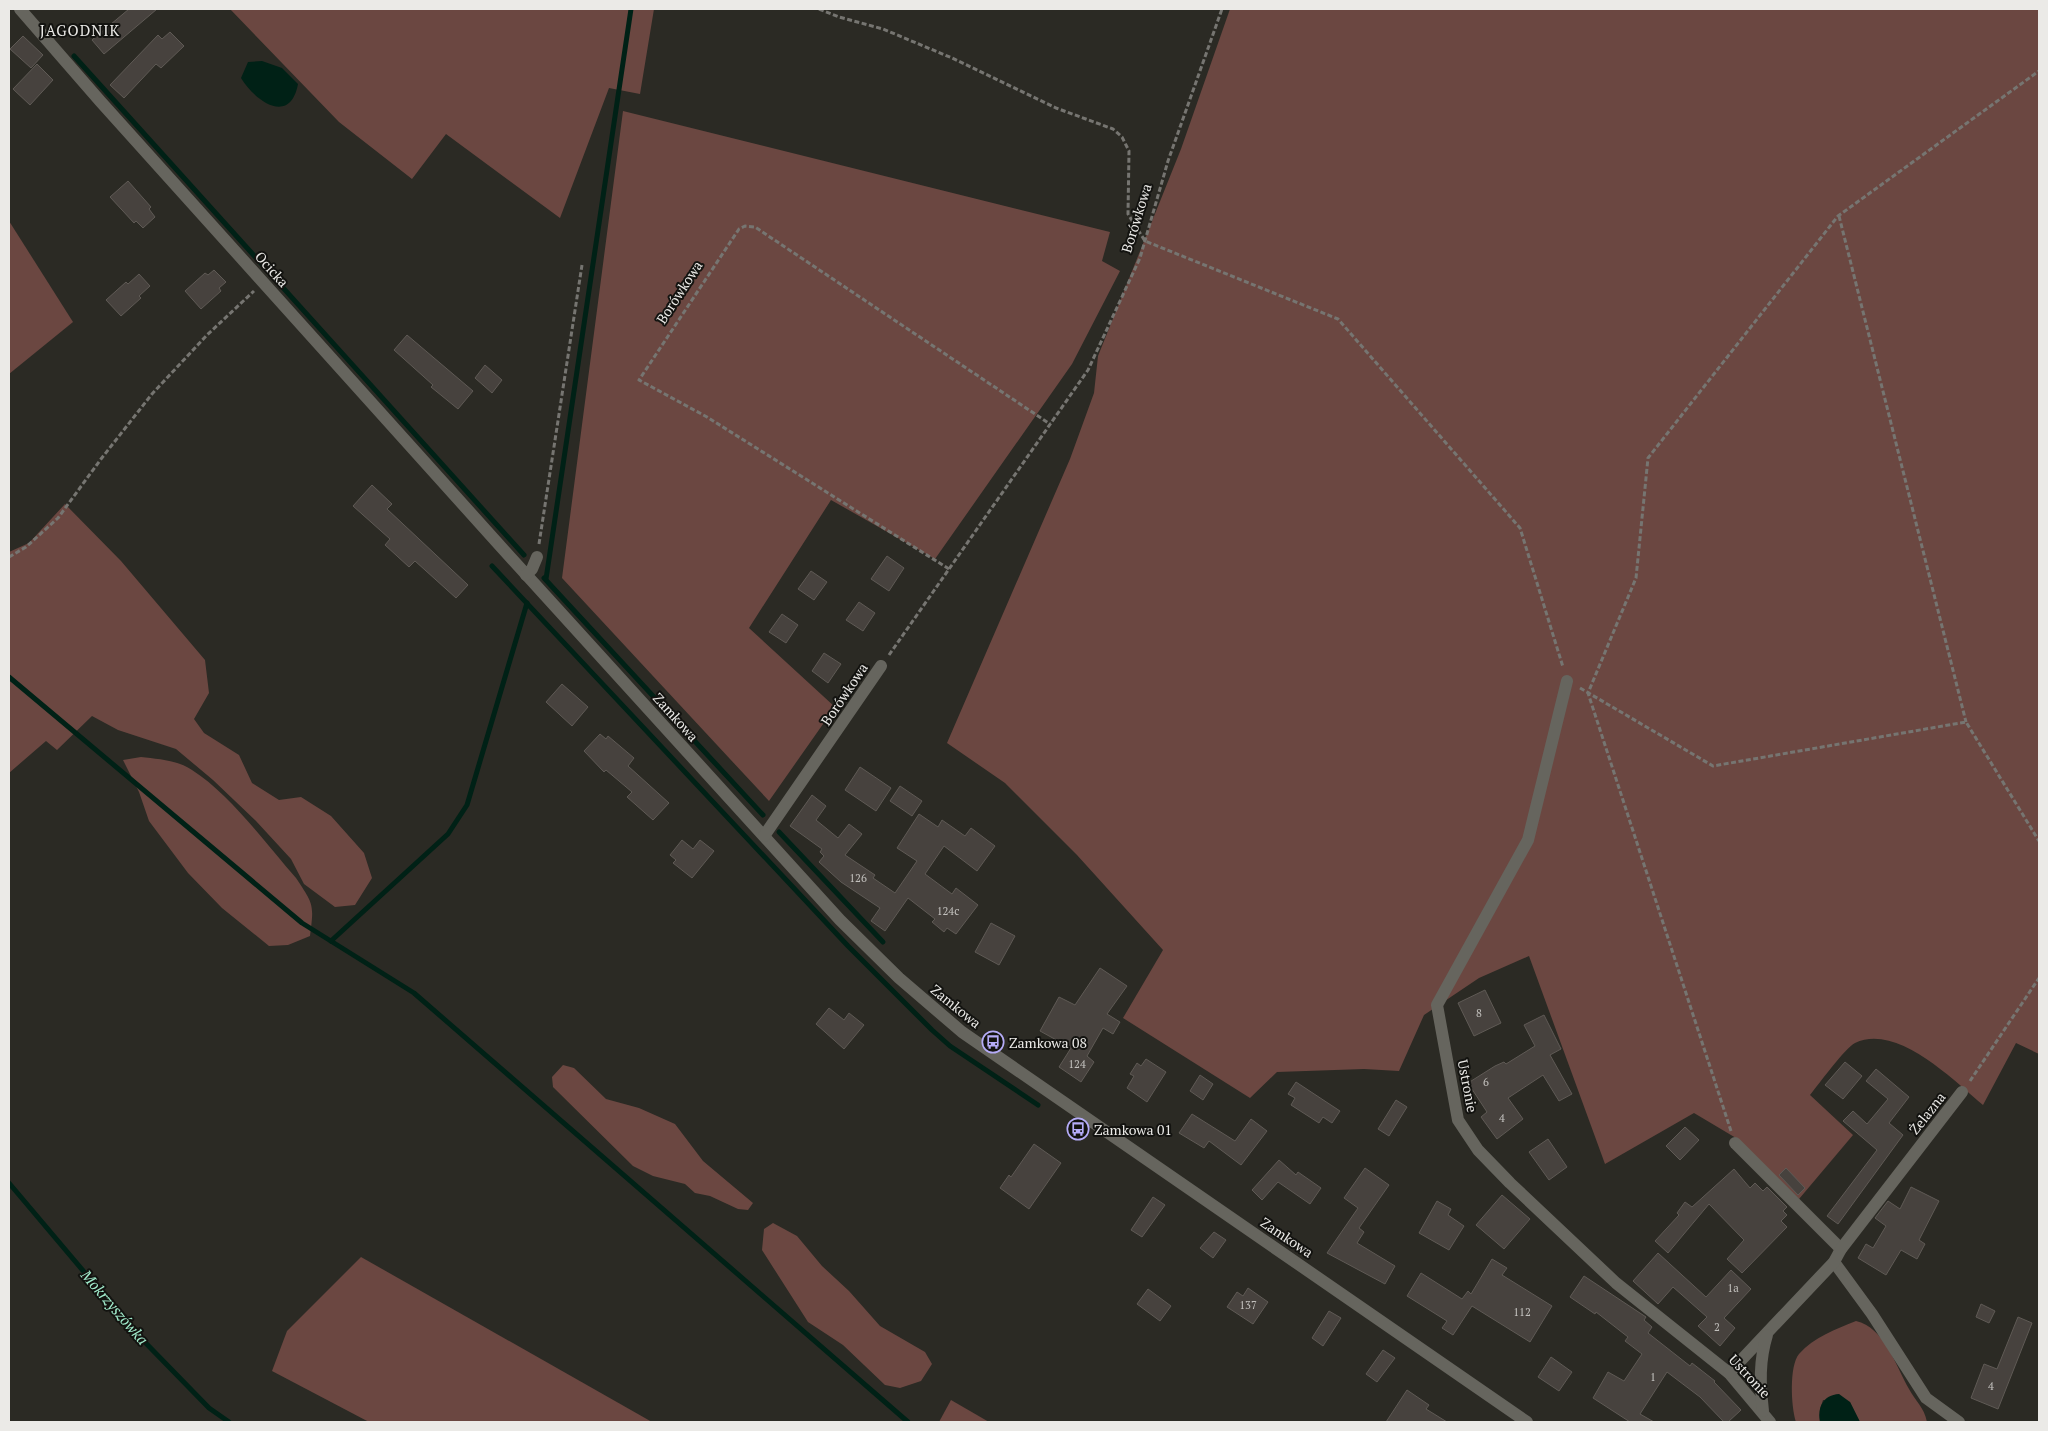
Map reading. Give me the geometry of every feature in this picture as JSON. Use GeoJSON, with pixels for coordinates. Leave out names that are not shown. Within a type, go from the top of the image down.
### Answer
{"type":"FeatureCollection","features":[{"type":"Feature","properties":{"kind":"street","name":"Ocicka"},"geometry":{"type":"LineString","coordinates":[[20,9],[502,548]]}},
{"type":"Feature","properties":{"kind":"street","name":"Zamkowa"},"geometry":{"type":"LineString","coordinates":[[502,548],[840,920],[899,978],[962,1032],[1526,1422]]}},
{"type":"Feature","properties":{"kind":"street"},"geometry":{"type":"LineString","coordinates":[[526,575],[537,557]]}},
{"type":"Feature","properties":{"kind":"street","name":"Borówkowa"},"geometry":{"type":"LineString","coordinates":[[764,836],[881,666]]}},
{"type":"Feature","properties":{"kind":"street","name":"Ustronie"},"geometry":{"type":"LineString","coordinates":[[1567,681],[1528,840],[1437,1005],[1458,1120],[1478,1150],[1510,1183],[1616,1283],[1729,1373],[1770,1422]]}},
{"type":"Feature","properties":{"kind":"street","name":"Żelazna"},"geometry":{"type":"LineString","coordinates":[[1729,1373],[1834,1262],[1841,1249],[1962,1092]]}},
{"type":"Feature","properties":{"kind":"street"},"geometry":{"type":"LineString","coordinates":[[1735,1143],[1841,1249]]}},
{"type":"Feature","properties":{"kind":"street"},"geometry":{"type":"LineString","coordinates":[[1834,1262],[1872,1314],[1926,1398],[1959,1422]]}},
{"type":"Feature","properties":{"kind":"street"},"geometry":{"type":"LineString","coordinates":[[1763,1412],[1760,1372],[1761,1355],[1768,1333]]}},
{"type":"Feature","properties":{"kind":"path"},"geometry":{"type":"LineString","coordinates":[[819,9],[839,17],[883,29],[952,58],[1056,108],[1113,129],[1122,137],[1129,151],[1128,214],[1146,241],[1338,319],[1520,528],[1567,681],[1714,766],[1966,722]]}},
{"type":"Feature","properties":{"kind":"path","name":"Borówkowa"},"geometry":{"type":"LineString","coordinates":[[881,666],[1088,370],[1140,258],[1168,161],[1222,9]]}},
{"type":"Feature","properties":{"kind":"path"},"geometry":{"type":"LineString","coordinates":[[1735,1143],[1588,693],[1636,578],[1648,458],[1838,216],[2039,71]]}},
{"type":"Feature","properties":{"kind":"path"},"geometry":{"type":"LineString","coordinates":[[1838,216],[1966,722],[2039,841]]}},
{"type":"Feature","properties":{"kind":"path","name":"Borówkowa"},"geometry":{"type":"LineString","coordinates":[[949,569],[708,417],[639,380],[739,229],[745,226],[755,227],[1050,424]]}},
{"type":"Feature","properties":{"kind":"path"},"geometry":{"type":"LineString","coordinates":[[537,557],[582,265]]}},
{"type":"Feature","properties":{"kind":"path"},"geometry":{"type":"LineString","coordinates":[[9,557],[26,547],[58,518],[152,394],[207,335],[264,282]]}},
{"type":"Feature","properties":{"kind":"path","name":"Żelazna"},"geometry":{"type":"LineString","coordinates":[[1962,1092],[2039,978]]}},
{"type":"Feature","properties":{"kind":"shaded area"},"geometry":{"type":"Polygon","coordinates":[[[230,9],[654,9],[640,94],[609,88],[560,218],[446,134],[412,179],[339,122],[230,9]]]}},
{"type":"Feature","properties":{"kind":"shaded area"},"geometry":{"type":"Polygon","coordinates":[[[1230,9],[2039,9],[2039,1054],[2016,1043],[1983,1105],[1940,1069],[1906,1047],[1888,1041],[1871,1039],[1855,1043],[1839,1059],[1810,1095],[1853,1135],[1799,1199],[1736,1138],[1694,1113],[1605,1164],[1529,956],[1479,978],[1424,1015],[1399,1071],[1364,1069],[1277,1072],[1250,1098],[1123,1018],[1163,950],[1077,855],[1005,783],[947,743],[1070,459],[1094,393],[1098,356],[1181,149],[1230,9]]]}},
{"type":"Feature","properties":{"kind":"shaded area"},"geometry":{"type":"Polygon","coordinates":[[[262,61],[282,68],[298,84],[294,97],[288,104],[280,107],[263,101],[247,87],[241,78],[248,62],[262,61]]]}},
{"type":"Feature","properties":{"kind":"shaded area"},"geometry":{"type":"Polygon","coordinates":[[[623,111],[1110,232],[1102,261],[1120,271],[1072,364],[935,559],[831,500],[749,628],[835,707],[769,801],[562,578],[623,111]]]}},
{"type":"Feature","properties":{"kind":"shaded area"},"geometry":{"type":"Polygon","coordinates":[[[9,221],[73,322],[9,374],[9,221]]]}},
{"type":"Feature","properties":{"kind":"shaded area"},"geometry":{"type":"Polygon","coordinates":[[[65,504],[121,561],[205,660],[209,693],[194,719],[204,733],[239,755],[252,783],[279,800],[301,797],[331,816],[364,853],[372,878],[355,905],[335,907],[304,884],[291,859],[256,821],[213,780],[176,749],[118,730],[92,716],[57,750],[46,741],[9,773],[9,552],[29,543],[65,504]]]}},
{"type":"Feature","properties":{"kind":"shaded area"},"geometry":{"type":"Polygon","coordinates":[[[141,757],[167,761],[186,767],[206,780],[234,806],[296,878],[306,894],[312,911],[310,936],[288,945],[269,946],[222,908],[188,873],[149,821],[139,792],[123,760],[141,757]]]}},
{"type":"Feature","properties":{"kind":"shaded area"},"geometry":{"type":"Polygon","coordinates":[[[563,1065],[574,1068],[606,1099],[639,1108],[675,1124],[703,1161],[753,1203],[748,1210],[738,1209],[710,1196],[695,1193],[685,1184],[653,1176],[633,1166],[553,1087],[552,1077],[563,1065]]]}},
{"type":"Feature","properties":{"kind":"shaded area"},"geometry":{"type":"Polygon","coordinates":[[[773,1223],[797,1236],[822,1266],[849,1291],[880,1326],[925,1352],[932,1364],[921,1381],[900,1388],[885,1385],[843,1345],[808,1322],[762,1250],[764,1229],[773,1223]]]}},
{"type":"Feature","properties":{"kind":"shaded area"},"geometry":{"type":"Polygon","coordinates":[[[361,1257],[652,1422],[369,1422],[272,1371],[287,1331],[361,1257]]]}},
{"type":"Feature","properties":{"kind":"shaded area"},"geometry":{"type":"Polygon","coordinates":[[[1856,1321],[1866,1325],[1882,1339],[1909,1389],[1922,1408],[1927,1422],[1860,1422],[1850,1402],[1823,1400],[1820,1409],[1820,1422],[1796,1422],[1793,1407],[1792,1377],[1799,1354],[1818,1338],[1856,1321]]]}},
{"type":"Feature","properties":{"kind":"shaded area"},"geometry":{"type":"Polygon","coordinates":[[[1839,1394],[1850,1402],[1860,1422],[1820,1422],[1819,1412],[1822,1403],[1829,1397],[1839,1394]]]}},
{"type":"Feature","properties":{"kind":"shaded area"},"geometry":{"type":"Polygon","coordinates":[[[951,1400],[989,1422],[939,1422],[951,1400]]]}},
{"type":"Feature","properties":{"kind":"building"},"geometry":{"type":"Polygon","coordinates":[[[129,9],[157,9],[104,54],[92,40],[129,9]]]}},
{"type":"Feature","properties":{"kind":"building"},"geometry":{"type":"Polygon","coordinates":[[[170,32],[184,46],[161,68],[156,64],[124,98],[110,85],[158,35],[162,39],[170,32]]]}},
{"type":"Feature","properties":{"kind":"building"},"geometry":{"type":"Polygon","coordinates":[[[23,36],[43,55],[31,68],[10,49],[23,36]]]}},
{"type":"Feature","properties":{"kind":"building"},"geometry":{"type":"Polygon","coordinates":[[[37,64],[53,80],[30,105],[13,89],[37,64]]]}},
{"type":"Feature","properties":{"kind":"building"},"geometry":{"type":"Polygon","coordinates":[[[128,181],[151,207],[149,209],[155,217],[143,228],[136,221],[134,223],[110,197],[128,181]]]}},
{"type":"Feature","properties":{"kind":"building"},"geometry":{"type":"Polygon","coordinates":[[[214,270],[226,282],[219,288],[221,291],[201,309],[185,291],[205,273],[208,275],[214,270]]]}},
{"type":"Feature","properties":{"kind":"building"},"geometry":{"type":"Polygon","coordinates":[[[139,274],[150,286],[139,296],[141,298],[121,316],[106,300],[126,282],[128,284],[139,274]]]}},
{"type":"Feature","properties":{"kind":"building"},"geometry":{"type":"Polygon","coordinates":[[[407,335],[473,391],[458,409],[431,387],[433,385],[394,350],[407,335]]]}},
{"type":"Feature","properties":{"kind":"building"},"geometry":{"type":"Polygon","coordinates":[[[485,365],[502,380],[492,393],[475,378],[485,365]]]}},
{"type":"Feature","properties":{"kind":"building"},"geometry":{"type":"Polygon","coordinates":[[[372,485],[392,504],[387,509],[468,585],[456,598],[415,561],[409,567],[385,545],[390,539],[353,506],[372,485]]]}},
{"type":"Feature","properties":{"kind":"building"},"geometry":{"type":"Polygon","coordinates":[[[887,556],[904,568],[889,591],[871,579],[887,556]]]}},
{"type":"Feature","properties":{"kind":"building"},"geometry":{"type":"Polygon","coordinates":[[[811,571],[827,582],[814,600],[798,589],[811,571]]]}},
{"type":"Feature","properties":{"kind":"building"},"geometry":{"type":"Polygon","coordinates":[[[859,602],[875,613],[863,631],[846,620],[859,602]]]}},
{"type":"Feature","properties":{"kind":"building"},"geometry":{"type":"Polygon","coordinates":[[[782,614],[798,625],[786,643],[769,632],[782,614]]]}},
{"type":"Feature","properties":{"kind":"building"},"geometry":{"type":"Polygon","coordinates":[[[824,653],[841,664],[828,683],[812,671],[824,653]]]}},
{"type":"Feature","properties":{"kind":"building"},"geometry":{"type":"Polygon","coordinates":[[[562,684],[588,707],[572,726],[546,702],[562,684]]]}},
{"type":"Feature","properties":{"kind":"building"},"geometry":{"type":"Polygon","coordinates":[[[600,734],[606,739],[608,736],[634,758],[628,766],[669,803],[653,820],[627,797],[632,792],[606,770],[604,772],[584,751],[600,734]]]}},
{"type":"Feature","properties":{"kind":"building"},"geometry":{"type":"Polygon","coordinates":[[[860,767],[891,788],[876,811],[845,790],[860,767]]]}},
{"type":"Feature","properties":{"kind":"building"},"geometry":{"type":"Polygon","coordinates":[[[900,786],[922,801],[912,816],[890,801],[900,786]]]}},
{"type":"Feature","properties":{"kind":"building"},"geometry":{"type":"Polygon","coordinates":[[[812,795],[826,806],[816,820],[838,838],[849,824],[862,834],[845,855],[875,875],[873,878],[895,893],[917,861],[897,848],[919,814],[938,827],[942,820],[965,836],[971,828],[995,846],[977,871],[944,846],[925,874],[952,894],[956,888],[978,905],[956,934],[947,928],[944,932],[932,922],[935,919],[908,898],[885,931],[871,921],[880,908],[841,882],[819,862],[824,856],[820,852],[822,849],[790,826],[812,795]]]}},
{"type":"Feature","properties":{"kind":"building"},"geometry":{"type":"Polygon","coordinates":[[[682,840],[693,849],[700,840],[714,851],[692,878],[673,863],[676,860],[670,855],[682,840]]]}},
{"type":"Feature","properties":{"kind":"building"},"geometry":{"type":"Polygon","coordinates":[[[991,923],[1015,936],[999,965],[975,952],[991,923]]]}},
{"type":"Feature","properties":{"kind":"building"},"geometry":{"type":"Polygon","coordinates":[[[1100,968],[1127,986],[1107,1014],[1120,1022],[1113,1034],[1103,1028],[1087,1056],[1094,1062],[1081,1082],[1059,1067],[1071,1048],[1040,1031],[1059,997],[1075,1005],[1100,968]]]}},
{"type":"Feature","properties":{"kind":"building"},"geometry":{"type":"Polygon","coordinates":[[[1485,990],[1501,1023],[1474,1036],[1458,1003],[1485,990]]]}},
{"type":"Feature","properties":{"kind":"building"},"geometry":{"type":"Polygon","coordinates":[[[829,1008],[844,1020],[849,1013],[864,1025],[844,1049],[816,1024],[829,1008]]]}},
{"type":"Feature","properties":{"kind":"building"},"geometry":{"type":"Polygon","coordinates":[[[1544,1015],[1561,1049],[1550,1055],[1572,1094],[1559,1101],[1543,1075],[1508,1098],[1523,1119],[1497,1139],[1481,1117],[1487,1112],[1468,1083],[1495,1066],[1504,1062],[1506,1064],[1535,1046],[1524,1025],[1544,1015]]]}},
{"type":"Feature","properties":{"kind":"building"},"geometry":{"type":"Polygon","coordinates":[[[1146,1059],[1166,1072],[1147,1102],[1127,1088],[1134,1076],[1130,1074],[1137,1063],[1141,1066],[1146,1059]]]}},
{"type":"Feature","properties":{"kind":"building"},"geometry":{"type":"Polygon","coordinates":[[[1845,1062],[1862,1076],[1843,1099],[1825,1085],[1845,1062]]]}},
{"type":"Feature","properties":{"kind":"building"},"geometry":{"type":"Polygon","coordinates":[[[1876,1069],[1909,1097],[1889,1123],[1903,1135],[1838,1224],[1827,1216],[1877,1150],[1843,1121],[1853,1111],[1867,1124],[1888,1099],[1866,1081],[1876,1069]]]}},
{"type":"Feature","properties":{"kind":"building"},"geometry":{"type":"Polygon","coordinates":[[[1200,1075],[1213,1084],[1203,1100],[1190,1091],[1200,1075]]]}},
{"type":"Feature","properties":{"kind":"building"},"geometry":{"type":"Polygon","coordinates":[[[1296,1082],[1340,1111],[1332,1123],[1323,1117],[1319,1123],[1291,1105],[1295,1098],[1288,1094],[1296,1082]]]}},
{"type":"Feature","properties":{"kind":"building"},"geometry":{"type":"Polygon","coordinates":[[[1396,1100],[1407,1107],[1389,1136],[1378,1129],[1396,1100]]]}},
{"type":"Feature","properties":{"kind":"building"},"geometry":{"type":"Polygon","coordinates":[[[1192,1114],[1235,1141],[1251,1119],[1267,1131],[1241,1165],[1209,1141],[1204,1148],[1179,1133],[1192,1114]]]}},
{"type":"Feature","properties":{"kind":"building"},"geometry":{"type":"Polygon","coordinates":[[[1685,1127],[1699,1140],[1680,1160],[1666,1146],[1685,1127]]]}},
{"type":"Feature","properties":{"kind":"building"},"geometry":{"type":"Polygon","coordinates":[[[1548,1139],[1567,1167],[1549,1180],[1529,1152],[1548,1139]]]}},
{"type":"Feature","properties":{"kind":"building"},"geometry":{"type":"Polygon","coordinates":[[[1034,1144],[1061,1163],[1029,1209],[1000,1188],[1009,1175],[1011,1177],[1034,1144]]]}},
{"type":"Feature","properties":{"kind":"building"},"geometry":{"type":"Polygon","coordinates":[[[1279,1160],[1296,1175],[1298,1172],[1321,1188],[1310,1204],[1278,1182],[1262,1200],[1252,1190],[1279,1160]]]}},
{"type":"Feature","properties":{"kind":"building"},"geometry":{"type":"Polygon","coordinates":[[[1365,1168],[1389,1185],[1359,1228],[1364,1232],[1357,1243],[1395,1266],[1385,1284],[1327,1253],[1358,1208],[1344,1198],[1365,1168]]]}},
{"type":"Feature","properties":{"kind":"building"},"geometry":{"type":"Polygon","coordinates":[[[1786,1168],[1805,1188],[1798,1195],[1779,1175],[1786,1168]]]}},
{"type":"Feature","properties":{"kind":"building"},"geometry":{"type":"Polygon","coordinates":[[[1734,1169],[1750,1188],[1755,1183],[1763,1191],[1767,1187],[1787,1207],[1783,1211],[1787,1215],[1781,1221],[1787,1227],[1742,1273],[1727,1259],[1744,1240],[1709,1204],[1668,1253],[1655,1241],[1679,1215],[1677,1213],[1685,1202],[1692,1207],[1734,1169]]]}},
{"type":"Feature","properties":{"kind":"building"},"geometry":{"type":"Polygon","coordinates":[[[1911,1187],[1939,1201],[1919,1240],[1925,1244],[1917,1259],[1901,1250],[1886,1275],[1858,1258],[1866,1244],[1873,1248],[1886,1226],[1875,1218],[1888,1201],[1900,1209],[1911,1187]]]}},
{"type":"Feature","properties":{"kind":"building"},"geometry":{"type":"Polygon","coordinates":[[[1502,1195],[1530,1219],[1504,1249],[1476,1225],[1502,1195]]]}},
{"type":"Feature","properties":{"kind":"building"},"geometry":{"type":"Polygon","coordinates":[[[1153,1197],[1165,1205],[1142,1237],[1131,1230],[1153,1197]]]}},
{"type":"Feature","properties":{"kind":"building"},"geometry":{"type":"Polygon","coordinates":[[[1437,1201],[1451,1209],[1448,1215],[1464,1226],[1449,1250],[1419,1233],[1437,1201]]]}},
{"type":"Feature","properties":{"kind":"building"},"geometry":{"type":"Polygon","coordinates":[[[1214,1232],[1226,1240],[1213,1258],[1200,1248],[1214,1232]]]}},
{"type":"Feature","properties":{"kind":"building"},"geometry":{"type":"Polygon","coordinates":[[[1658,1253],[1706,1297],[1731,1270],[1751,1289],[1724,1318],[1735,1328],[1720,1346],[1698,1326],[1707,1317],[1673,1287],[1658,1304],[1633,1281],[1658,1253]]]}},
{"type":"Feature","properties":{"kind":"building"},"geometry":{"type":"Polygon","coordinates":[[[1492,1259],[1507,1268],[1502,1275],[1552,1306],[1530,1342],[1472,1306],[1453,1335],[1442,1328],[1447,1321],[1407,1296],[1421,1273],[1462,1299],[1468,1291],[1471,1294],[1492,1259]]]}},
{"type":"Feature","properties":{"kind":"building"},"geometry":{"type":"Polygon","coordinates":[[[1584,1276],[1646,1317],[1644,1320],[1652,1327],[1648,1333],[1690,1366],[1692,1363],[1715,1381],[1741,1410],[1728,1422],[1724,1422],[1700,1397],[1667,1372],[1640,1414],[1654,1422],[1630,1422],[1593,1398],[1608,1372],[1624,1381],[1642,1354],[1625,1341],[1628,1337],[1596,1312],[1595,1314],[1570,1297],[1584,1276]]]}},
{"type":"Feature","properties":{"kind":"building"},"geometry":{"type":"Polygon","coordinates":[[[1248,1288],[1268,1302],[1253,1324],[1227,1307],[1237,1292],[1243,1296],[1248,1288]]]}},
{"type":"Feature","properties":{"kind":"building"},"geometry":{"type":"Polygon","coordinates":[[[1148,1289],[1171,1306],[1160,1321],[1137,1304],[1148,1289]]]}},
{"type":"Feature","properties":{"kind":"building"},"geometry":{"type":"Polygon","coordinates":[[[1981,1304],[1995,1311],[1989,1323],[1976,1317],[1981,1304]]]}},
{"type":"Feature","properties":{"kind":"building"},"geometry":{"type":"Polygon","coordinates":[[[1329,1311],[1341,1318],[1323,1346],[1312,1338],[1329,1311]]]}},
{"type":"Feature","properties":{"kind":"building"},"geometry":{"type":"Polygon","coordinates":[[[2018,1317],[2032,1323],[1998,1409],[1971,1398],[1984,1364],[1997,1369],[2018,1317]]]}},
{"type":"Feature","properties":{"kind":"building"},"geometry":{"type":"Polygon","coordinates":[[[1383,1350],[1395,1358],[1377,1382],[1366,1374],[1383,1350]]]}},
{"type":"Feature","properties":{"kind":"building"},"geometry":{"type":"Polygon","coordinates":[[[1551,1357],[1572,1372],[1559,1391],[1538,1377],[1551,1357]]]}},
{"type":"Feature","properties":{"kind":"building"},"geometry":{"type":"Polygon","coordinates":[[[1407,1390],[1429,1405],[1426,1409],[1447,1422],[1386,1422],[1407,1390]]]}},
{"type":"Feature","properties":{"kind":"waterway"},"geometry":{"type":"LineString","coordinates":[[546,579],[631,9]]}},
{"type":"Feature","properties":{"kind":"waterway"},"geometry":{"type":"LineString","coordinates":[[74,56],[524,555]]}},
{"type":"Feature","properties":{"kind":"waterway"},"geometry":{"type":"LineString","coordinates":[[492,566],[848,946],[932,1030],[950,1046],[1038,1105]]}},
{"type":"Feature","properties":{"kind":"waterway"},"geometry":{"type":"LineString","coordinates":[[544,578],[763,815]]}},
{"type":"Feature","properties":{"kind":"waterway"},"geometry":{"type":"LineString","coordinates":[[331,941],[448,834],[467,805],[527,603]]}},
{"type":"Feature","properties":{"kind":"waterway"},"geometry":{"type":"LineString","coordinates":[[9,677],[302,923],[414,993],[908,1422]]}},
{"type":"Feature","properties":{"kind":"waterway"},"geometry":{"type":"LineString","coordinates":[[779,832],[883,942]]}},
{"type":"Feature","properties":{"kind":"waterway","name":"Mokrzyszówka"},"geometry":{"type":"LineString","coordinates":[[9,1183],[134,1331],[209,1408],[229,1422]]}},
{"type":"Feature","properties":{"kind":"place","name":"Zamkowa 08"},"geometry":{"type":"Point","coordinates":[993,1042]}},
{"type":"Feature","properties":{"kind":"place","name":"Zamkowa 01"},"geometry":{"type":"Point","coordinates":[1078,1129]}},
{"type":"Feature","properties":{"kind":"district","name":"JAGODNIK"},"geometry":{"type":"Point","coordinates":[80,30]}}]}
